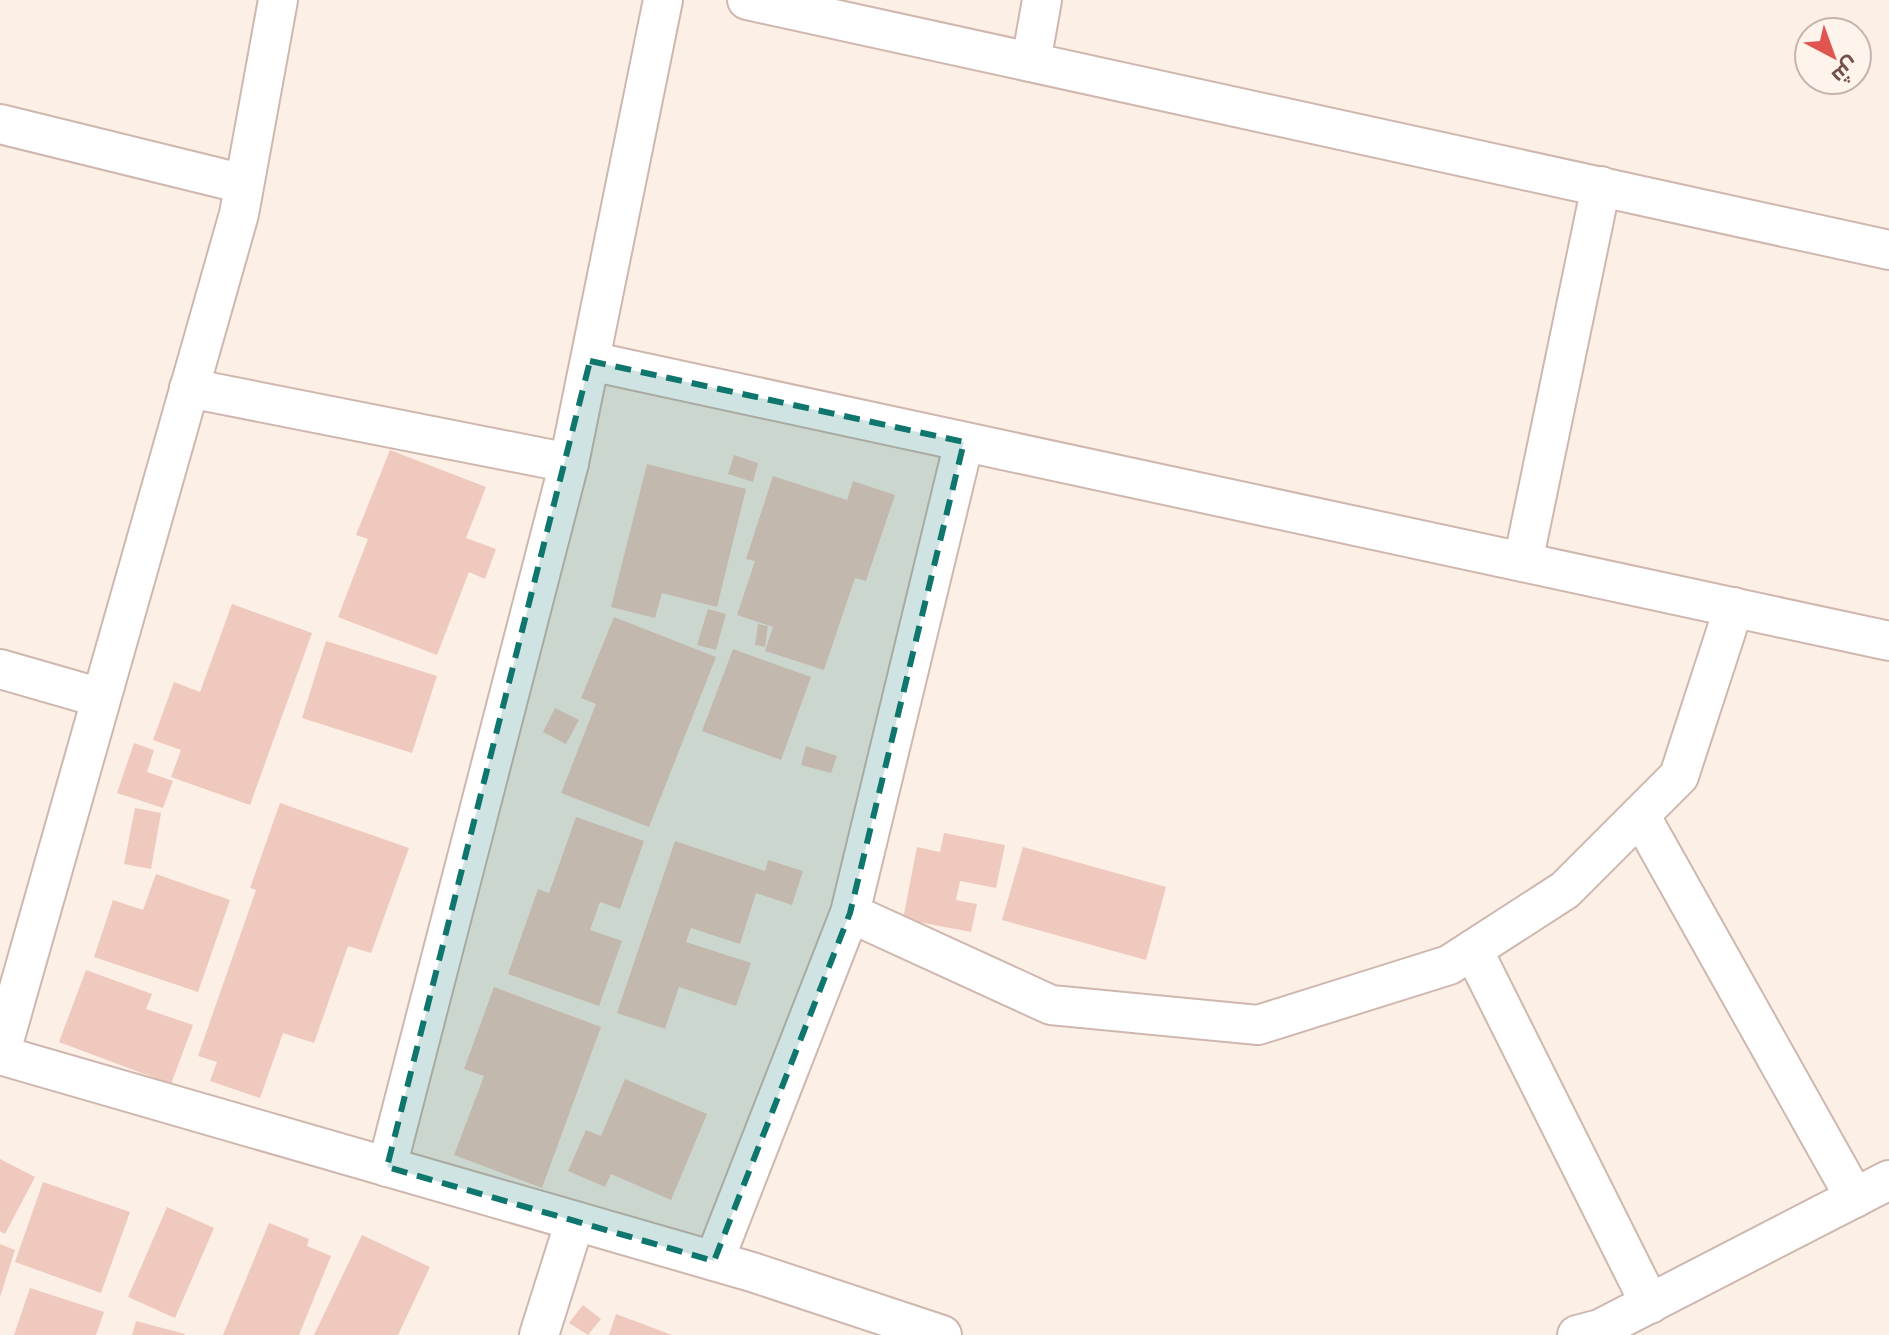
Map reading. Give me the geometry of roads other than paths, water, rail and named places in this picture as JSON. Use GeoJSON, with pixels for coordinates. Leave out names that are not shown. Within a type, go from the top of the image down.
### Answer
{"type":"FeatureCollection","features":[{"type":"Feature","properties":{"kind":"street"},"geometry":{"type":"LineString","coordinates":[[278,0],[239,214],[0,1055],[714,1261],[942,1335]]}},
{"type":"Feature","properties":{"kind":"street"},"geometry":{"type":"LineString","coordinates":[[387,1167],[569,463],[663,0]]}},
{"type":"Feature","properties":{"kind":"street"},"geometry":{"type":"LineString","coordinates":[[747,0],[1889,250]]}},
{"type":"Feature","properties":{"kind":"street"},"geometry":{"type":"LineString","coordinates":[[1031,62],[1042,0]]}},
{"type":"Feature","properties":{"kind":"street"},"geometry":{"type":"LineString","coordinates":[[0,124],[244,184]]}},
{"type":"Feature","properties":{"kind":"street"},"geometry":{"type":"LineString","coordinates":[[1523,562],[1601,186]]}},
{"type":"Feature","properties":{"kind":"street"},"geometry":{"type":"LineString","coordinates":[[590,361],[1889,641]]}},
{"type":"Feature","properties":{"kind":"street"},"geometry":{"type":"LineString","coordinates":[[189,388],[569,463]]}},
{"type":"Feature","properties":{"kind":"street"},"geometry":{"type":"LineString","coordinates":[[714,1261],[850,913],[964,442]]}},
{"type":"Feature","properties":{"kind":"street"},"geometry":{"type":"LineString","coordinates":[[850,913],[1051,1005],[1258,1025],[1449,965],[1565,890],[1679,776],[1734,607]]}},
{"type":"Feature","properties":{"kind":"street"},"geometry":{"type":"LineString","coordinates":[[0,669],[101,698]]}},
{"type":"Feature","properties":{"kind":"street"},"geometry":{"type":"LineString","coordinates":[[1640,815],[1855,1198]]}},
{"type":"Feature","properties":{"kind":"street"},"geometry":{"type":"LineString","coordinates":[[1473,950],[1650,1304]]}},
{"type":"Feature","properties":{"kind":"street"},"geometry":{"type":"LineString","coordinates":[[1577,1335],[1600,1329],[1889,1180]]}},
{"type":"Feature","properties":{"kind":"street"},"geometry":{"type":"LineString","coordinates":[[539,1335],[575,1221]]}}]}
